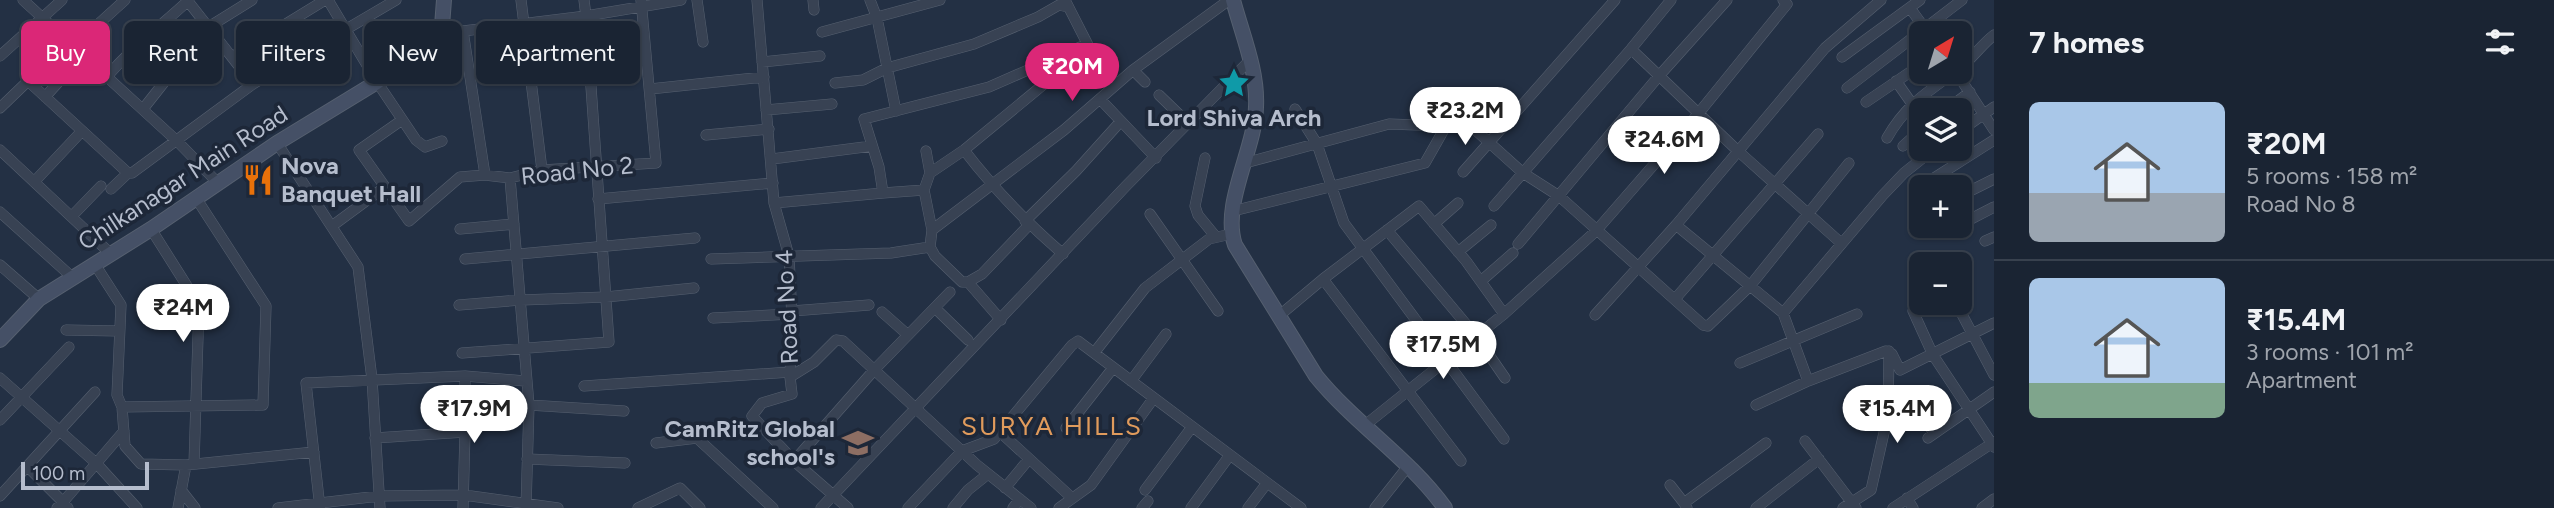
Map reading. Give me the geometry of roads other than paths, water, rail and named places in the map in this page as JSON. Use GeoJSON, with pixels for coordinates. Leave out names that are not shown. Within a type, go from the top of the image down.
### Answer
{"type":"FeatureCollection","features":[{"type":"Feature","properties":{"kind":"street"},"geometry":{"type":"LineString","coordinates":[[23,0],[43,19]]}},
{"type":"Feature","properties":{"kind":"street"},"geometry":{"type":"LineString","coordinates":[[0,56],[62,0]]}},
{"type":"Feature","properties":{"kind":"street"},"geometry":{"type":"LineString","coordinates":[[102,21],[125,0]]}},
{"type":"Feature","properties":{"kind":"street"},"geometry":{"type":"LineString","coordinates":[[110,73],[134,46],[155,32],[188,0],[203,21]]}},
{"type":"Feature","properties":{"kind":"street"},"geometry":{"type":"LineString","coordinates":[[219,21],[252,0]]}},
{"type":"Feature","properties":{"kind":"street"},"geometry":{"type":"LineString","coordinates":[[232,57],[326,0],[340,21]]}},
{"type":"Feature","properties":{"kind":"street"},"geometry":{"type":"LineString","coordinates":[[350,27],[396,0]]}},
{"type":"Feature","properties":{"kind":"street"},"geometry":{"type":"LineString","coordinates":[[441,21],[444,0]]}},
{"type":"Feature","properties":{"kind":"street"},"geometry":{"type":"LineString","coordinates":[[521,0],[524,21]]}},
{"type":"Feature","properties":{"kind":"street"},"geometry":{"type":"LineString","coordinates":[[462,353],[609,342],[584,0]]}},
{"type":"Feature","properties":{"kind":"street"},"geometry":{"type":"LineString","coordinates":[[552,21],[641,4],[681,0]]}},
{"type":"Feature","properties":{"kind":"street"},"geometry":{"type":"LineString","coordinates":[[697,0],[704,42]]}},
{"type":"Feature","properties":{"kind":"street","name":"Road No 4"},"geometry":{"type":"LineString","coordinates":[[757,0],[774,203],[789,256],[792,394],[762,403],[752,416],[794,461],[848,508]]}},
{"type":"Feature","properties":{"kind":"street"},"geometry":{"type":"LineString","coordinates":[[870,0],[877,18],[896,111]]}},
{"type":"Feature","properties":{"kind":"street"},"geometry":{"type":"LineString","coordinates":[[822,32],[940,0]]}},
{"type":"Feature","properties":{"kind":"street"},"geometry":{"type":"LineString","coordinates":[[932,230],[1064,130],[1133,70],[1231,0],[1256,88],[1256,110],[1233,211],[1231,234],[1235,246],[1331,395],[1409,465],[1445,508]]}},
{"type":"Feature","properties":{"kind":"street"},"geometry":{"type":"LineString","coordinates":[[1463,172],[1615,0]]}},
{"type":"Feature","properties":{"kind":"street"},"geometry":{"type":"LineString","coordinates":[[1494,206],[1671,0]]}},
{"type":"Feature","properties":{"kind":"street"},"geometry":{"type":"LineString","coordinates":[[1481,281],[1516,249],[1658,77],[1727,0]]}},
{"type":"Feature","properties":{"kind":"street"},"geometry":{"type":"LineString","coordinates":[[1595,315],[1676,225],[1825,48],[1881,0]]}},
{"type":"Feature","properties":{"kind":"street"},"geometry":{"type":"LineString","coordinates":[[1842,57],[1920,0]]}},
{"type":"Feature","properties":{"kind":"street"},"geometry":{"type":"LineString","coordinates":[[1938,21],[1962,0]]}},
{"type":"Feature","properties":{"kind":"street"},"geometry":{"type":"LineString","coordinates":[[1364,426],[1504,314],[1596,230],[1698,114],[1785,2]]}},
{"type":"Feature","properties":{"kind":"street","name":"Road No 2"},"geometry":{"type":"LineString","coordinates":[[385,187],[409,221],[460,177],[485,175],[510,178],[542,170],[656,163],[641,4]]}},
{"type":"Feature","properties":{"kind":"street"},"geometry":{"type":"LineString","coordinates":[[835,83],[863,80],[887,68],[974,44],[1038,17],[1059,5],[1067,4],[1088,45],[1115,84]]}},
{"type":"Feature","properties":{"kind":"street"},"geometry":{"type":"LineString","coordinates":[[1910,8],[1920,21]]}},
{"type":"Feature","properties":{"kind":"street"},"geometry":{"type":"LineString","coordinates":[[476,30],[463,31],[485,175]]}},
{"type":"Feature","properties":{"kind":"street"},"geometry":{"type":"LineString","coordinates":[[1972,59],[1982,44],[1994,35]]}},
{"type":"Feature","properties":{"kind":"street"},"geometry":{"type":"LineString","coordinates":[[350,36],[364,60]]}},
{"type":"Feature","properties":{"kind":"street"},"geometry":{"type":"LineString","coordinates":[[1847,88],[1909,44]]}},
{"type":"Feature","properties":{"kind":"street"},"geometry":{"type":"LineString","coordinates":[[222,45],[236,62]]}},
{"type":"Feature","properties":{"kind":"street"},"geometry":{"type":"LineString","coordinates":[[883,193],[879,167],[864,119],[989,87],[1088,45]]}},
{"type":"Feature","properties":{"kind":"street"},"geometry":{"type":"LineString","coordinates":[[930,173],[964,150],[1088,45]]}},
{"type":"Feature","properties":{"kind":"street"},"geometry":{"type":"LineString","coordinates":[[1631,49],[1738,151],[1841,243]]}},
{"type":"Feature","properties":{"kind":"street"},"geometry":{"type":"LineString","coordinates":[[762,62],[820,56]]}},
{"type":"Feature","properties":{"kind":"street"},"geometry":{"type":"LineString","coordinates":[[821,508],[1250,60]]}},
{"type":"Feature","properties":{"kind":"street"},"geometry":{"type":"LineString","coordinates":[[1133,70],[1145,82]]}},
{"type":"Feature","properties":{"kind":"street"},"geometry":{"type":"LineString","coordinates":[[1866,102],[1909,72]]}},
{"type":"Feature","properties":{"kind":"street"},"geometry":{"type":"LineString","coordinates":[[650,89],[764,77]]}},
{"type":"Feature","properties":{"kind":"street"},"geometry":{"type":"LineString","coordinates":[[0,108],[28,81],[128,173]]}},
{"type":"Feature","properties":{"kind":"street"},"geometry":{"type":"LineString","coordinates":[[110,81],[177,141],[218,183]]}},
{"type":"Feature","properties":{"kind":"street"},"geometry":{"type":"LineString","coordinates":[[1896,81],[1909,99]]}},
{"type":"Feature","properties":{"kind":"street"},"geometry":{"type":"LineString","coordinates":[[45,97],[56,84]]}},
{"type":"Feature","properties":{"kind":"street"},"geometry":{"type":"LineString","coordinates":[[143,109],[163,84]]}},
{"type":"Feature","properties":{"kind":"street"},"geometry":{"type":"LineString","coordinates":[[72,216],[106,188],[135,171],[253,84]]}},
{"type":"Feature","properties":{"kind":"street","name":"Chilkanagar Main Road"},"geometry":{"type":"LineString","coordinates":[[2,334],[39,299],[151,229],[277,142],[374,84]]}},
{"type":"Feature","properties":{"kind":"street"},"geometry":{"type":"LineString","coordinates":[[378,84],[416,140],[425,147],[442,141]]}},
{"type":"Feature","properties":{"kind":"street"},"geometry":{"type":"LineString","coordinates":[[531,84],[542,170]]}},
{"type":"Feature","properties":{"kind":"street"},"geometry":{"type":"LineString","coordinates":[[1919,98],[1939,84]]}},
{"type":"Feature","properties":{"kind":"street"},"geometry":{"type":"LineString","coordinates":[[1964,84],[1989,110],[1994,130]]}},
{"type":"Feature","properties":{"kind":"street"},"geometry":{"type":"LineString","coordinates":[[1962,98],[1970,92]]}},
{"type":"Feature","properties":{"kind":"street"},"geometry":{"type":"LineString","coordinates":[[1159,95],[1189,124]]}},
{"type":"Feature","properties":{"kind":"street"},"geometry":{"type":"LineString","coordinates":[[1100,99],[1156,158]]}},
{"type":"Feature","properties":{"kind":"street"},"geometry":{"type":"LineString","coordinates":[[766,110],[832,104]]}},
{"type":"Feature","properties":{"kind":"street"},"geometry":{"type":"LineString","coordinates":[[1887,138],[1909,106]]}},
{"type":"Feature","properties":{"kind":"street"},"geometry":{"type":"LineString","coordinates":[[1295,109],[1317,144],[1344,223],[1504,439]]}},
{"type":"Feature","properties":{"kind":"street"},"geometry":{"type":"LineString","coordinates":[[1972,122],[1989,110]]}},
{"type":"Feature","properties":{"kind":"street"},"geometry":{"type":"LineString","coordinates":[[332,226],[385,187],[359,150],[402,120]]}},
{"type":"Feature","properties":{"kind":"street"},"geometry":{"type":"LineString","coordinates":[[926,151],[930,173],[924,190],[932,230],[930,247],[935,256],[962,282],[968,282],[982,274],[1121,121]]}},
{"type":"Feature","properties":{"kind":"street"},"geometry":{"type":"LineString","coordinates":[[1245,163],[1390,124],[1472,127],[1523,173],[1559,197],[1637,268],[1708,326],[1750,286],[1849,163]]}},
{"type":"Feature","properties":{"kind":"street"},"geometry":{"type":"LineString","coordinates":[[1233,211],[1425,163],[1446,126]]}},
{"type":"Feature","properties":{"kind":"street"},"geometry":{"type":"LineString","coordinates":[[706,135],[769,129]]}},
{"type":"Feature","properties":{"kind":"street"},"geometry":{"type":"LineString","coordinates":[[34,181],[81,131]]}},
{"type":"Feature","properties":{"kind":"street"},"geometry":{"type":"LineString","coordinates":[[1675,299],[1818,134]]}},
{"type":"Feature","properties":{"kind":"street"},"geometry":{"type":"LineString","coordinates":[[1939,175],[1994,140]]}},
{"type":"Feature","properties":{"kind":"street"},"geometry":{"type":"LineString","coordinates":[[1903,146],[1909,141]]}},
{"type":"Feature","properties":{"kind":"street"},"geometry":{"type":"LineString","coordinates":[[277,142],[358,267],[372,379],[380,508]]}},
{"type":"Feature","properties":{"kind":"street"},"geometry":{"type":"LineString","coordinates":[[772,159],[872,146]]}},
{"type":"Feature","properties":{"kind":"street"},"geometry":{"type":"LineString","coordinates":[[0,150],[110,253]]}},
{"type":"Feature","properties":{"kind":"street"},"geometry":{"type":"LineString","coordinates":[[964,150],[992,186],[1027,223],[1063,254]]}},
{"type":"Feature","properties":{"kind":"street"},"geometry":{"type":"LineString","coordinates":[[1205,158],[1195,206],[1198,215],[1216,237]]}},
{"type":"Feature","properties":{"kind":"street"},"geometry":{"type":"LineString","coordinates":[[1783,313],[1841,243],[1904,173],[1919,161]]}},
{"type":"Feature","properties":{"kind":"street"},"geometry":{"type":"LineString","coordinates":[[510,178],[529,405],[526,507]]}},
{"type":"Feature","properties":{"kind":"street"},"geometry":{"type":"LineString","coordinates":[[1972,190],[1994,179]]}},
{"type":"Feature","properties":{"kind":"street"},"geometry":{"type":"LineString","coordinates":[[598,199],[772,183]]}},
{"type":"Feature","properties":{"kind":"street"},"geometry":{"type":"LineString","coordinates":[[774,203],[924,190]]}},
{"type":"Feature","properties":{"kind":"street"},"geometry":{"type":"LineString","coordinates":[[122,407],[262,405],[267,306],[196,198]]}},
{"type":"Feature","properties":{"kind":"street"},"geometry":{"type":"LineString","coordinates":[[1434,224],[1458,203]]}},
{"type":"Feature","properties":{"kind":"street"},"geometry":{"type":"LineString","coordinates":[[1280,316],[1323,279],[1419,206],[1481,281],[1504,314]]}},
{"type":"Feature","properties":{"kind":"street"},"geometry":{"type":"LineString","coordinates":[[1972,218],[1994,207]]}},
{"type":"Feature","properties":{"kind":"street"},"geometry":{"type":"LineString","coordinates":[[0,212],[72,277]]}},
{"type":"Feature","properties":{"kind":"street"},"geometry":{"type":"LineString","coordinates":[[1150,214],[1218,312]]}},
{"type":"Feature","properties":{"kind":"street"},"geometry":{"type":"LineString","coordinates":[[460,229],[514,224]]}},
{"type":"Feature","properties":{"kind":"street"},"geometry":{"type":"LineString","coordinates":[[1458,252],[1491,225]]}},
{"type":"Feature","properties":{"kind":"street"},"geometry":{"type":"LineString","coordinates":[[1676,225],[1783,313],[1808,381]]}},
{"type":"Feature","properties":{"kind":"street"},"geometry":{"type":"LineString","coordinates":[[151,229],[199,305],[190,465],[178,508]]}},
{"type":"Feature","properties":{"kind":"street"},"geometry":{"type":"LineString","coordinates":[[1387,230],[1476,336],[1505,378]]}},
{"type":"Feature","properties":{"kind":"street"},"geometry":{"type":"LineString","coordinates":[[1094,353],[1146,288],[1209,239],[1231,234]]}},
{"type":"Feature","properties":{"kind":"street"},"geometry":{"type":"LineString","coordinates":[[465,259],[695,238]]}},
{"type":"Feature","properties":{"kind":"street"},"geometry":{"type":"LineString","coordinates":[[711,260],[891,253],[930,247]]}},
{"type":"Feature","properties":{"kind":"street"},"geometry":{"type":"LineString","coordinates":[[94,263],[121,305],[117,395],[122,407],[125,446],[141,464],[190,465],[314,452]]}},
{"type":"Feature","properties":{"kind":"street"},"geometry":{"type":"LineString","coordinates":[[0,265],[39,299]]}},
{"type":"Feature","properties":{"kind":"street"},"geometry":{"type":"LineString","coordinates":[[1323,279],[1461,461]]}},
{"type":"Feature","properties":{"kind":"street"},"geometry":{"type":"LineString","coordinates":[[968,282],[1001,320]]}},
{"type":"Feature","properties":{"kind":"street"},"geometry":{"type":"LineString","coordinates":[[459,305],[606,298],[694,288]]}},
{"type":"Feature","properties":{"kind":"street"},"geometry":{"type":"LineString","coordinates":[[794,461],[876,369],[950,292]]}},
{"type":"Feature","properties":{"kind":"street"},"geometry":{"type":"LineString","coordinates":[[713,318],[869,305]]}},
{"type":"Feature","properties":{"kind":"street"},"geometry":{"type":"LineString","coordinates":[[935,307],[968,340]]}},
{"type":"Feature","properties":{"kind":"street"},"geometry":{"type":"LineString","coordinates":[[882,312],[908,335]]}},
{"type":"Feature","properties":{"kind":"street"},"geometry":{"type":"LineString","coordinates":[[1740,363],[1857,314]]}},
{"type":"Feature","properties":{"kind":"street"},"geometry":{"type":"LineString","coordinates":[[1893,508],[1910,503],[1993,444],[1967,410],[1933,355],[1915,315]]}},
{"type":"Feature","properties":{"kind":"street"},"geometry":{"type":"LineString","coordinates":[[1962,315],[1994,375]]}},
{"type":"Feature","properties":{"kind":"street"},"geometry":{"type":"LineString","coordinates":[[1889,351],[1900,370],[1994,323]]}},
{"type":"Feature","properties":{"kind":"street"},"geometry":{"type":"LineString","coordinates":[[66,330],[120,331]]}},
{"type":"Feature","properties":{"kind":"street"},"geometry":{"type":"LineString","coordinates":[[1131,381],[1166,334]]}},
{"type":"Feature","properties":{"kind":"street"},"geometry":{"type":"LineString","coordinates":[[584,386],[790,375],[814,362],[836,341],[843,341],[1005,488],[1016,504],[1031,508]]}},
{"type":"Feature","properties":{"kind":"street"},"geometry":{"type":"LineString","coordinates":[[908,508],[962,451],[994,439],[1075,342],[1080,341],[1153,399],[1301,508]]}},
{"type":"Feature","properties":{"kind":"street"},"geometry":{"type":"LineString","coordinates":[[0,420],[69,347]]}},
{"type":"Feature","properties":{"kind":"street"},"geometry":{"type":"LineString","coordinates":[[1756,405],[1808,381],[1889,351]]}},
{"type":"Feature","properties":{"kind":"street"},"geometry":{"type":"LineString","coordinates":[[1805,441],[1850,506],[1871,490],[1888,415],[1889,351]]}},
{"type":"Feature","properties":{"kind":"street"},"geometry":{"type":"LineString","coordinates":[[1066,428],[1113,368]]}},
{"type":"Feature","properties":{"kind":"street"},"geometry":{"type":"LineString","coordinates":[[463,508],[465,376]]}},
{"type":"Feature","properties":{"kind":"street"},"geometry":{"type":"LineString","coordinates":[[319,505],[306,383],[465,376],[525,381]]}},
{"type":"Feature","properties":{"kind":"street"},"geometry":{"type":"LineString","coordinates":[[0,378],[96,463],[137,508]]}},
{"type":"Feature","properties":{"kind":"street"},"geometry":{"type":"LineString","coordinates":[[0,496],[94,392]]}},
{"type":"Feature","properties":{"kind":"street"},"geometry":{"type":"LineString","coordinates":[[1918,410],[1931,436],[1994,392]]}},
{"type":"Feature","properties":{"kind":"street"},"geometry":{"type":"LineString","coordinates":[[1059,508],[1091,485],[1153,399]]}},
{"type":"Feature","properties":{"kind":"street"},"geometry":{"type":"LineString","coordinates":[[529,405],[624,411]]}},
{"type":"Feature","properties":{"kind":"street"},"geometry":{"type":"LineString","coordinates":[[1145,500],[1192,427]]}},
{"type":"Feature","properties":{"kind":"street"},"geometry":{"type":"LineString","coordinates":[[27,466],[63,506],[124,431]]}},
{"type":"Feature","properties":{"kind":"street"},"geometry":{"type":"LineString","coordinates":[[375,438],[465,432]]}},
{"type":"Feature","properties":{"kind":"street"},"geometry":{"type":"LineString","coordinates":[[1000,432],[1072,497]]}},
{"type":"Feature","properties":{"kind":"street"},"geometry":{"type":"LineString","coordinates":[[656,443],[697,438],[773,508]]}},
{"type":"Feature","properties":{"kind":"street"},"geometry":{"type":"LineString","coordinates":[[1670,485],[1686,506],[1766,443]]}},
{"type":"Feature","properties":{"kind":"street"},"geometry":{"type":"LineString","coordinates":[[1191,508],[1230,455]]}},
{"type":"Feature","properties":{"kind":"street"},"geometry":{"type":"LineString","coordinates":[[1005,488],[1029,459]]}},
{"type":"Feature","properties":{"kind":"street"},"geometry":{"type":"LineString","coordinates":[[1756,508],[1819,459]]}},
{"type":"Feature","properties":{"kind":"street"},"geometry":{"type":"LineString","coordinates":[[527,460],[625,463]]}},
{"type":"Feature","properties":{"kind":"street"},"geometry":{"type":"LineString","coordinates":[[1375,508],[1409,465]]}},
{"type":"Feature","properties":{"kind":"street"},"geometry":{"type":"LineString","coordinates":[[953,508],[963,495],[988,474]]}},
{"type":"Feature","properties":{"kind":"street"},"geometry":{"type":"LineString","coordinates":[[1248,508],[1267,483]]}},
{"type":"Feature","properties":{"kind":"street"},"geometry":{"type":"LineString","coordinates":[[638,508],[680,488],[700,508]]}},
{"type":"Feature","properties":{"kind":"street"},"geometry":{"type":"LineString","coordinates":[[181,490],[195,508]]}},
{"type":"Feature","properties":{"kind":"street"},"geometry":{"type":"LineString","coordinates":[[278,508],[379,496],[464,495],[526,507],[558,508]]}},
{"type":"Feature","properties":{"kind":"place","name":"Lord Shiva Arch"},"geometry":{"type":"Point","coordinates":[1234,83]}},
{"type":"Feature","properties":{"kind":"place","name":"Nova Banquet Hall"},"geometry":{"type":"Point","coordinates":[258,180]}},
{"type":"Feature","properties":{"kind":"place","name":"CamRitz Global school's"},"geometry":{"type":"Point","coordinates":[858,443]}},
{"type":"Feature","properties":{"kind":"district","name":"SURYA HILLS"},"geometry":{"type":"Point","coordinates":[1052,426]}}]}
